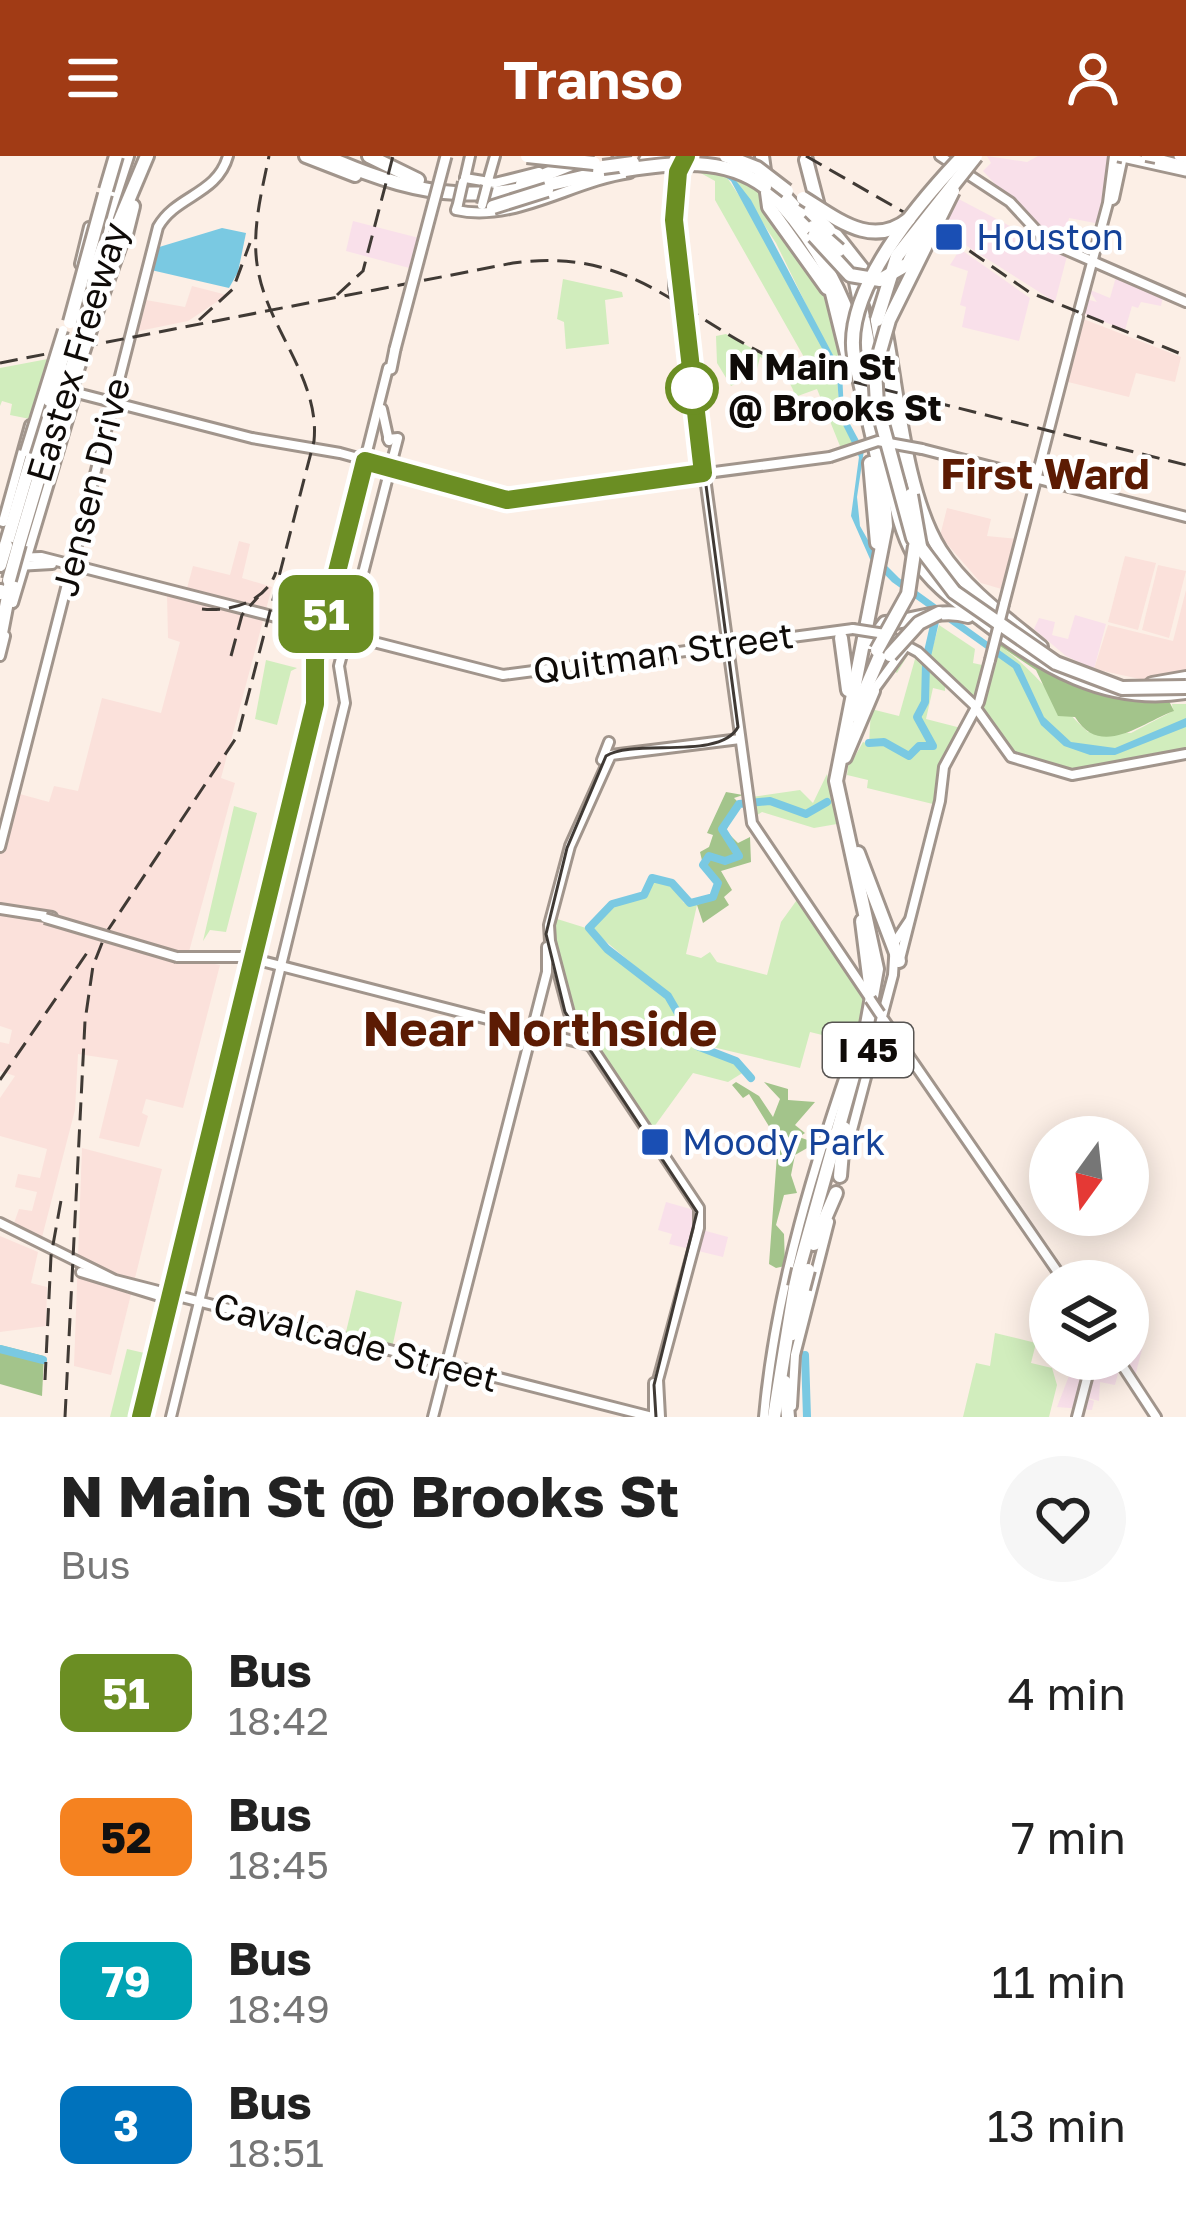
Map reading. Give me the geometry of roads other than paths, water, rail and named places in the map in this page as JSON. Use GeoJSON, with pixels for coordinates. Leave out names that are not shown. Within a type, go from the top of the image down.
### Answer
{"type":"FeatureCollection","features":[{"type":"Feature","properties":{"kind":"highway"},"geometry":{"type":"LineString","coordinates":[[342,156],[417,184],[465,190],[509,189],[604,167],[685,156]]}},
{"type":"Feature","properties":{"kind":"highway"},"geometry":{"type":"LineString","coordinates":[[370,156],[417,184]]}},
{"type":"Feature","properties":{"kind":"highway"},"geometry":{"type":"LineString","coordinates":[[526,156],[604,167],[709,162],[742,170],[763,166]]}},
{"type":"Feature","properties":{"kind":"highway"},"geometry":{"type":"LineString","coordinates":[[726,156],[763,166],[854,277],[888,278],[912,259],[938,200]]}},
{"type":"Feature","properties":{"kind":"highway","name":"I 45"},"geometry":{"type":"LineString","coordinates":[[841,1126],[872,1037],[884,971],[880,933],[844,798],[845,757],[860,692],[879,650],[908,606],[918,574],[920,535],[904,487],[877,320],[890,271],[938,200],[976,156]]}},
{"type":"Feature","properties":{"kind":"highway"},"geometry":{"type":"LineString","coordinates":[[89,227],[138,157]]}},
{"type":"Feature","properties":{"kind":"highway"},"geometry":{"type":"LineString","coordinates":[[112,245],[138,157]]}},
{"type":"Feature","properties":{"kind":"highway"},"geometry":{"type":"LineString","coordinates":[[1,648],[8,560],[59,402],[76,328],[138,157]]}},
{"type":"Feature","properties":{"kind":"highway","name":"Eastex Freeway"},"geometry":{"type":"LineString","coordinates":[[76,328],[93,276],[112,245],[138,157]]}},
{"type":"Feature","properties":{"kind":"highway"},"geometry":{"type":"LineString","coordinates":[[1109,199],[1133,157]]}},
{"type":"Feature","properties":{"kind":"highway"},"geometry":{"type":"LineString","coordinates":[[316,158],[462,194],[507,200],[550,193]]}},
{"type":"Feature","properties":{"kind":"highway"},"geometry":{"type":"LineString","coordinates":[[807,160],[814,185],[882,315],[915,450],[904,487]]}},
{"type":"Feature","properties":{"kind":"highway"},"geometry":{"type":"LineString","coordinates":[[807,160],[808,186],[876,441]]}},
{"type":"Feature","properties":{"kind":"highway"},"geometry":{"type":"LineString","coordinates":[[807,160],[860,353],[904,487],[938,547],[964,578],[1049,653],[1098,677],[1146,686],[1186,685]]}},
{"type":"Feature","properties":{"kind":"highway"},"geometry":{"type":"LineString","coordinates":[[509,189],[578,161]]}},
{"type":"Feature","properties":{"kind":"highway"},"geometry":{"type":"LineString","coordinates":[[959,162],[955,186],[886,326],[875,369],[879,412],[913,538],[953,592],[1056,664],[1112,686],[1186,685]]}},
{"type":"Feature","properties":{"kind":"highway","name":"I 45"},"geometry":{"type":"LineString","coordinates":[[904,487],[865,422],[858,376],[860,353],[851,331],[859,298],[959,162]]}},
{"type":"Feature","properties":{"kind":"highway"},"geometry":{"type":"LineString","coordinates":[[763,166],[783,195],[860,272]]}},
{"type":"Feature","properties":{"kind":"highway"},"geometry":{"type":"LineString","coordinates":[[763,166],[775,185],[860,272],[878,388],[904,487],[908,542],[924,570],[992,628]]}},
{"type":"Feature","properties":{"kind":"highway"},"geometry":{"type":"LineString","coordinates":[[763,166],[769,207],[844,313]]}},
{"type":"Feature","properties":{"kind":"highway"},"geometry":{"type":"LineString","coordinates":[[462,194],[517,194],[604,167]]}},
{"type":"Feature","properties":{"kind":"highway"},"geometry":{"type":"LineString","coordinates":[[485,212],[550,193],[604,167]]}},
{"type":"Feature","properties":{"kind":"highway"},"geometry":{"type":"LineString","coordinates":[[783,195],[873,233],[895,229],[923,206]]}},
{"type":"Feature","properties":{"kind":"highway"},"geometry":{"type":"LineString","coordinates":[[777,1417],[799,1288],[880,985],[878,941],[842,800],[842,758],[850,707],[863,667],[874,646],[891,647],[875,585],[878,506],[865,422],[844,313],[806,205]]}},
{"type":"Feature","properties":{"kind":"highway"},"geometry":{"type":"LineString","coordinates":[[838,251],[860,306],[860,353]]}},
{"type":"Feature","properties":{"kind":"highway"},"geometry":{"type":"LineString","coordinates":[[858,376],[889,473],[904,487]]}},
{"type":"Feature","properties":{"kind":"highway"},"geometry":{"type":"LineString","coordinates":[[884,378],[915,450]]}},
{"type":"Feature","properties":{"kind":"highway","name":"Eastex Freeway"},"geometry":{"type":"LineString","coordinates":[[0,617],[8,560],[59,402]]}},
{"type":"Feature","properties":{"kind":"highway","name":"I 45"},"geometry":{"type":"LineString","coordinates":[[875,585],[904,487]]}},
{"type":"Feature","properties":{"kind":"highway"},"geometry":{"type":"LineString","coordinates":[[850,707],[879,650],[877,628],[939,613],[958,613],[992,628],[1091,686],[1138,695],[1186,685]]}},
{"type":"Feature","properties":{"kind":"highway"},"geometry":{"type":"LineString","coordinates":[[863,667],[879,650],[939,613]]}},
{"type":"Feature","properties":{"kind":"highway","name":"I 45"},"geometry":{"type":"LineString","coordinates":[[804,1270],[866,1030],[877,969],[836,791],[850,707],[887,629]]}},
{"type":"Feature","properties":{"kind":"highway"},"geometry":{"type":"LineString","coordinates":[[844,632],[850,707]]}},
{"type":"Feature","properties":{"kind":"highway"},"geometry":{"type":"LineString","coordinates":[[845,757],[873,691]]}},
{"type":"Feature","properties":{"kind":"highway"},"geometry":{"type":"LineString","coordinates":[[858,853],[899,932],[899,961]]}},
{"type":"Feature","properties":{"kind":"highway"},"geometry":{"type":"LineString","coordinates":[[859,884],[864,980],[878,1007]]}},
{"type":"Feature","properties":{"kind":"highway"},"geometry":{"type":"LineString","coordinates":[[819,1164],[841,1126]]}},
{"type":"Feature","properties":{"kind":"highway"},"geometry":{"type":"LineString","coordinates":[[840,1176],[841,1126]]}},
{"type":"Feature","properties":{"kind":"highway"},"geometry":{"type":"LineString","coordinates":[[811,1242],[836,1193]]}},
{"type":"Feature","properties":{"kind":"highway"},"geometry":{"type":"LineString","coordinates":[[810,1199],[811,1242]]}},
{"type":"Feature","properties":{"kind":"highway"},"geometry":{"type":"LineString","coordinates":[[777,1417],[799,1288]]}},
{"type":"Feature","properties":{"kind":"main road","name":"Jensen Drive"},"geometry":{"type":"LineString","coordinates":[[0,847],[159,224],[215,182],[228,156]]}},
{"type":"Feature","properties":{"kind":"main road"},"geometry":{"type":"LineString","coordinates":[[141,1417],[315,704],[322,628],[365,458],[378,426],[444,156]]}},
{"type":"Feature","properties":{"kind":"main road"},"geometry":{"type":"LineString","coordinates":[[462,194],[470,156]]}},
{"type":"Feature","properties":{"kind":"main road"},"geometry":{"type":"LineString","coordinates":[[485,212],[495,156]]}},
{"type":"Feature","properties":{"kind":"main road"},"geometry":{"type":"LineString","coordinates":[[629,156],[673,175]]}},
{"type":"Feature","properties":{"kind":"main road"},"geometry":{"type":"LineString","coordinates":[[680,294],[673,175],[685,156]]}},
{"type":"Feature","properties":{"kind":"main road"},"geometry":{"type":"LineString","coordinates":[[1133,157],[1184,163]]}},
{"type":"Feature","properties":{"kind":"main road"},"geometry":{"type":"LineString","coordinates":[[1133,157],[1184,163]]}},
{"type":"Feature","properties":{"kind":"main road"},"geometry":{"type":"LineString","coordinates":[[462,194],[578,161],[635,176],[673,175]]}},
{"type":"Feature","properties":{"kind":"main road"},"geometry":{"type":"LineString","coordinates":[[959,162],[1001,195],[1042,239],[1091,265],[1186,302]]}},
{"type":"Feature","properties":{"kind":"main road"},"geometry":{"type":"LineString","coordinates":[[462,194],[485,212]]}},
{"type":"Feature","properties":{"kind":"main road"},"geometry":{"type":"LineString","coordinates":[[804,1270],[836,1193],[880,1029],[878,1007],[940,801],[944,767],[976,708],[990,660],[1109,199]]}},
{"type":"Feature","properties":{"kind":"main road"},"geometry":{"type":"LineString","coordinates":[[89,227],[112,245]]}},
{"type":"Feature","properties":{"kind":"main road"},"geometry":{"type":"LineString","coordinates":[[8,560],[25,452],[112,245]]}},
{"type":"Feature","properties":{"kind":"main road"},"geometry":{"type":"LineString","coordinates":[[76,328],[112,245]]}},
{"type":"Feature","properties":{"kind":"main road"},"geometry":{"type":"LineString","coordinates":[[683,316],[753,825],[864,980]]}},
{"type":"Feature","properties":{"kind":"main road"},"geometry":{"type":"LineString","coordinates":[[8,560],[32,422],[49,388],[365,458],[515,499],[830,457],[876,441],[1186,517]]}},
{"type":"Feature","properties":{"kind":"main road"},"geometry":{"type":"LineString","coordinates":[[8,560],[43,489],[76,393]]}},
{"type":"Feature","properties":{"kind":"main road"},"geometry":{"type":"LineString","coordinates":[[43,489],[59,402]]}},
{"type":"Feature","properties":{"kind":"main road"},"geometry":{"type":"LineString","coordinates":[[171,1417],[345,704],[339,666],[390,464],[393,438],[378,426]]}},
{"type":"Feature","properties":{"kind":"main road","name":"Quitman Street"},"geometry":{"type":"LineString","coordinates":[[8,560],[53,561],[503,675],[887,629]]}},
{"type":"Feature","properties":{"kind":"main road","name":"Quitman Street"},"geometry":{"type":"LineString","coordinates":[[8,560],[71,566]]}},
{"type":"Feature","properties":{"kind":"main road"},"geometry":{"type":"LineString","coordinates":[[39,564],[53,561]]}},
{"type":"Feature","properties":{"kind":"main road"},"geometry":{"type":"LineString","coordinates":[[873,691],[887,629],[976,708],[1005,752],[1058,773],[1083,775],[1186,754]]}},
{"type":"Feature","properties":{"kind":"main road"},"geometry":{"type":"LineString","coordinates":[[611,748],[740,740]]}},
{"type":"Feature","properties":{"kind":"main road"},"geometry":{"type":"LineString","coordinates":[[611,748],[562,859],[544,921],[553,976],[566,1007],[699,1208],[700,1225],[658,1380],[655,1417]]}},
{"type":"Feature","properties":{"kind":"main road"},"geometry":{"type":"LineString","coordinates":[[541,1003],[553,976],[551,913],[576,831],[611,748]]}},
{"type":"Feature","properties":{"kind":"main road"},"geometry":{"type":"LineString","coordinates":[[0,909],[45,917],[177,956],[252,958],[591,1044]]}},
{"type":"Feature","properties":{"kind":"main road"},"geometry":{"type":"LineString","coordinates":[[804,1270],[810,1199],[819,1164],[899,961],[899,932]]}},
{"type":"Feature","properties":{"kind":"main road"},"geometry":{"type":"LineString","coordinates":[[436,1417],[541,1003],[547,945]]}},
{"type":"Feature","properties":{"kind":"main road"},"geometry":{"type":"LineString","coordinates":[[212,956],[224,946]]}},
{"type":"Feature","properties":{"kind":"main road"},"geometry":{"type":"LineString","coordinates":[[878,1007],[1050,1260]]}},
{"type":"Feature","properties":{"kind":"main road"},"geometry":{"type":"LineString","coordinates":[[880,1029],[892,1030]]}},
{"type":"Feature","properties":{"kind":"main road","name":"Cavalcade Street"},"geometry":{"type":"LineString","coordinates":[[0,1226],[114,1283],[633,1417]]}},
{"type":"Feature","properties":{"kind":"main road","name":"Cavalcade Street"},"geometry":{"type":"LineString","coordinates":[[448,1368],[655,1417]]}},
{"type":"Feature","properties":{"kind":"main road"},"geometry":{"type":"LineString","coordinates":[[1077,1417],[1087,1380]]}},
{"type":"Feature","properties":{"kind":"main road"},"geometry":{"type":"LineString","coordinates":[[1132,1380],[1156,1417]]}},
{"type":"Feature","properties":{"kind":"water"},"geometry":{"type":"Polygon","coordinates":[[[695,156],[730,173],[751,200],[842,372],[844,413],[864,450],[857,497],[860,526],[877,556],[899,578],[1020,665],[1044,717],[1071,742],[1115,748],[1186,718],[1186,727],[1115,755],[1090,755],[1064,746],[1041,725],[1013,668],[892,582],[870,559],[851,516],[859,457],[840,419],[837,376],[731,181],[695,156]]]}},
{"type":"Feature","properties":{"kind":"water"},"geometry":{"type":"Polygon","coordinates":[[[222,228],[246,233],[238,272],[229,288],[151,270],[156,248],[222,228]]]}},
{"type":"Feature","properties":{"kind":"waterway"},"geometry":{"type":"LineString","coordinates":[[927,656],[936,617]]}},
{"type":"Feature","properties":{"kind":"waterway"},"geometry":{"type":"LineString","coordinates":[[869,743],[884,742],[909,756],[919,746],[933,746],[917,717],[925,702],[926,664]]}},
{"type":"Feature","properties":{"kind":"waterway"},"geometry":{"type":"LineString","coordinates":[[751,1078],[736,1061],[697,1046],[668,996],[607,949],[589,928],[612,904],[644,895],[652,878],[672,883],[690,903],[713,897],[718,883],[703,865],[709,856],[725,861],[739,856],[722,829],[739,804],[770,801],[806,814],[827,802]]}},
{"type":"Feature","properties":{"kind":"waterway"},"geometry":{"type":"LineString","coordinates":[[0,1349],[43,1360]]}},
{"type":"Feature","properties":{"kind":"waterway"},"geometry":{"type":"LineString","coordinates":[[805,1355],[807,1417]]}},
{"type":"Feature","properties":{"kind":"tunnel"},"geometry":{"type":"LineString","coordinates":[[679,294],[683,316]]}},
{"type":"Feature","properties":{"kind":"tram line"},"geometry":{"type":"LineString","coordinates":[[656,1417],[654,1385],[697,1212],[565,1012],[546,934],[567,848],[606,756],[714,743],[738,727],[693,387],[669,290],[671,195],[688,156]]}},
{"type":"Feature","properties":{"kind":"railway"},"geometry":{"type":"LineString","coordinates":[[65,1417],[85,1021],[93,966],[106,933],[238,735],[314,441],[310,398],[259,275],[258,216],[269,156]]}},
{"type":"Feature","properties":{"kind":"railway"},"geometry":{"type":"LineString","coordinates":[[337,295],[363,271],[393,156]]}},
{"type":"Feature","properties":{"kind":"railway"},"geometry":{"type":"LineString","coordinates":[[806,156],[961,245],[1029,292],[1186,356]]}},
{"type":"Feature","properties":{"kind":"railway"},"geometry":{"type":"LineString","coordinates":[[199,320],[233,289],[250,243]]}},
{"type":"Feature","properties":{"kind":"railway"},"geometry":{"type":"LineString","coordinates":[[0,363],[513,263],[558,261],[597,266],[631,278],[757,351],[794,367],[1186,465]]}},
{"type":"Feature","properties":{"kind":"railway"},"geometry":{"type":"LineString","coordinates":[[202,609],[246,603],[264,591],[276,572]]}},
{"type":"Feature","properties":{"kind":"railway"},"geometry":{"type":"LineString","coordinates":[[231,656],[242,615],[258,597]]}},
{"type":"Feature","properties":{"kind":"railway"},"geometry":{"type":"LineString","coordinates":[[0,1080],[91,947]]}},
{"type":"Feature","properties":{"kind":"railway"},"geometry":{"type":"LineString","coordinates":[[45,1380],[51,1256],[62,1195]]}},
{"type":"Feature","properties":{"kind":"place","name":"Houston"},"geometry":{"type":"Point","coordinates":[949,237]}},
{"type":"Feature","properties":{"kind":"place","name":"N Main St @ Brooks St"},"geometry":{"type":"Point","coordinates":[692,388]}},
{"type":"Feature","properties":{"kind":"place","name":"Moody Park"},"geometry":{"type":"Point","coordinates":[655,1142]}},
{"type":"Feature","properties":{"kind":"district","name":"First Ward"},"geometry":{"type":"Point","coordinates":[1045,474]}},
{"type":"Feature","properties":{"kind":"district","name":"Near Northside"},"geometry":{"type":"Point","coordinates":[540,1029]}}]}
